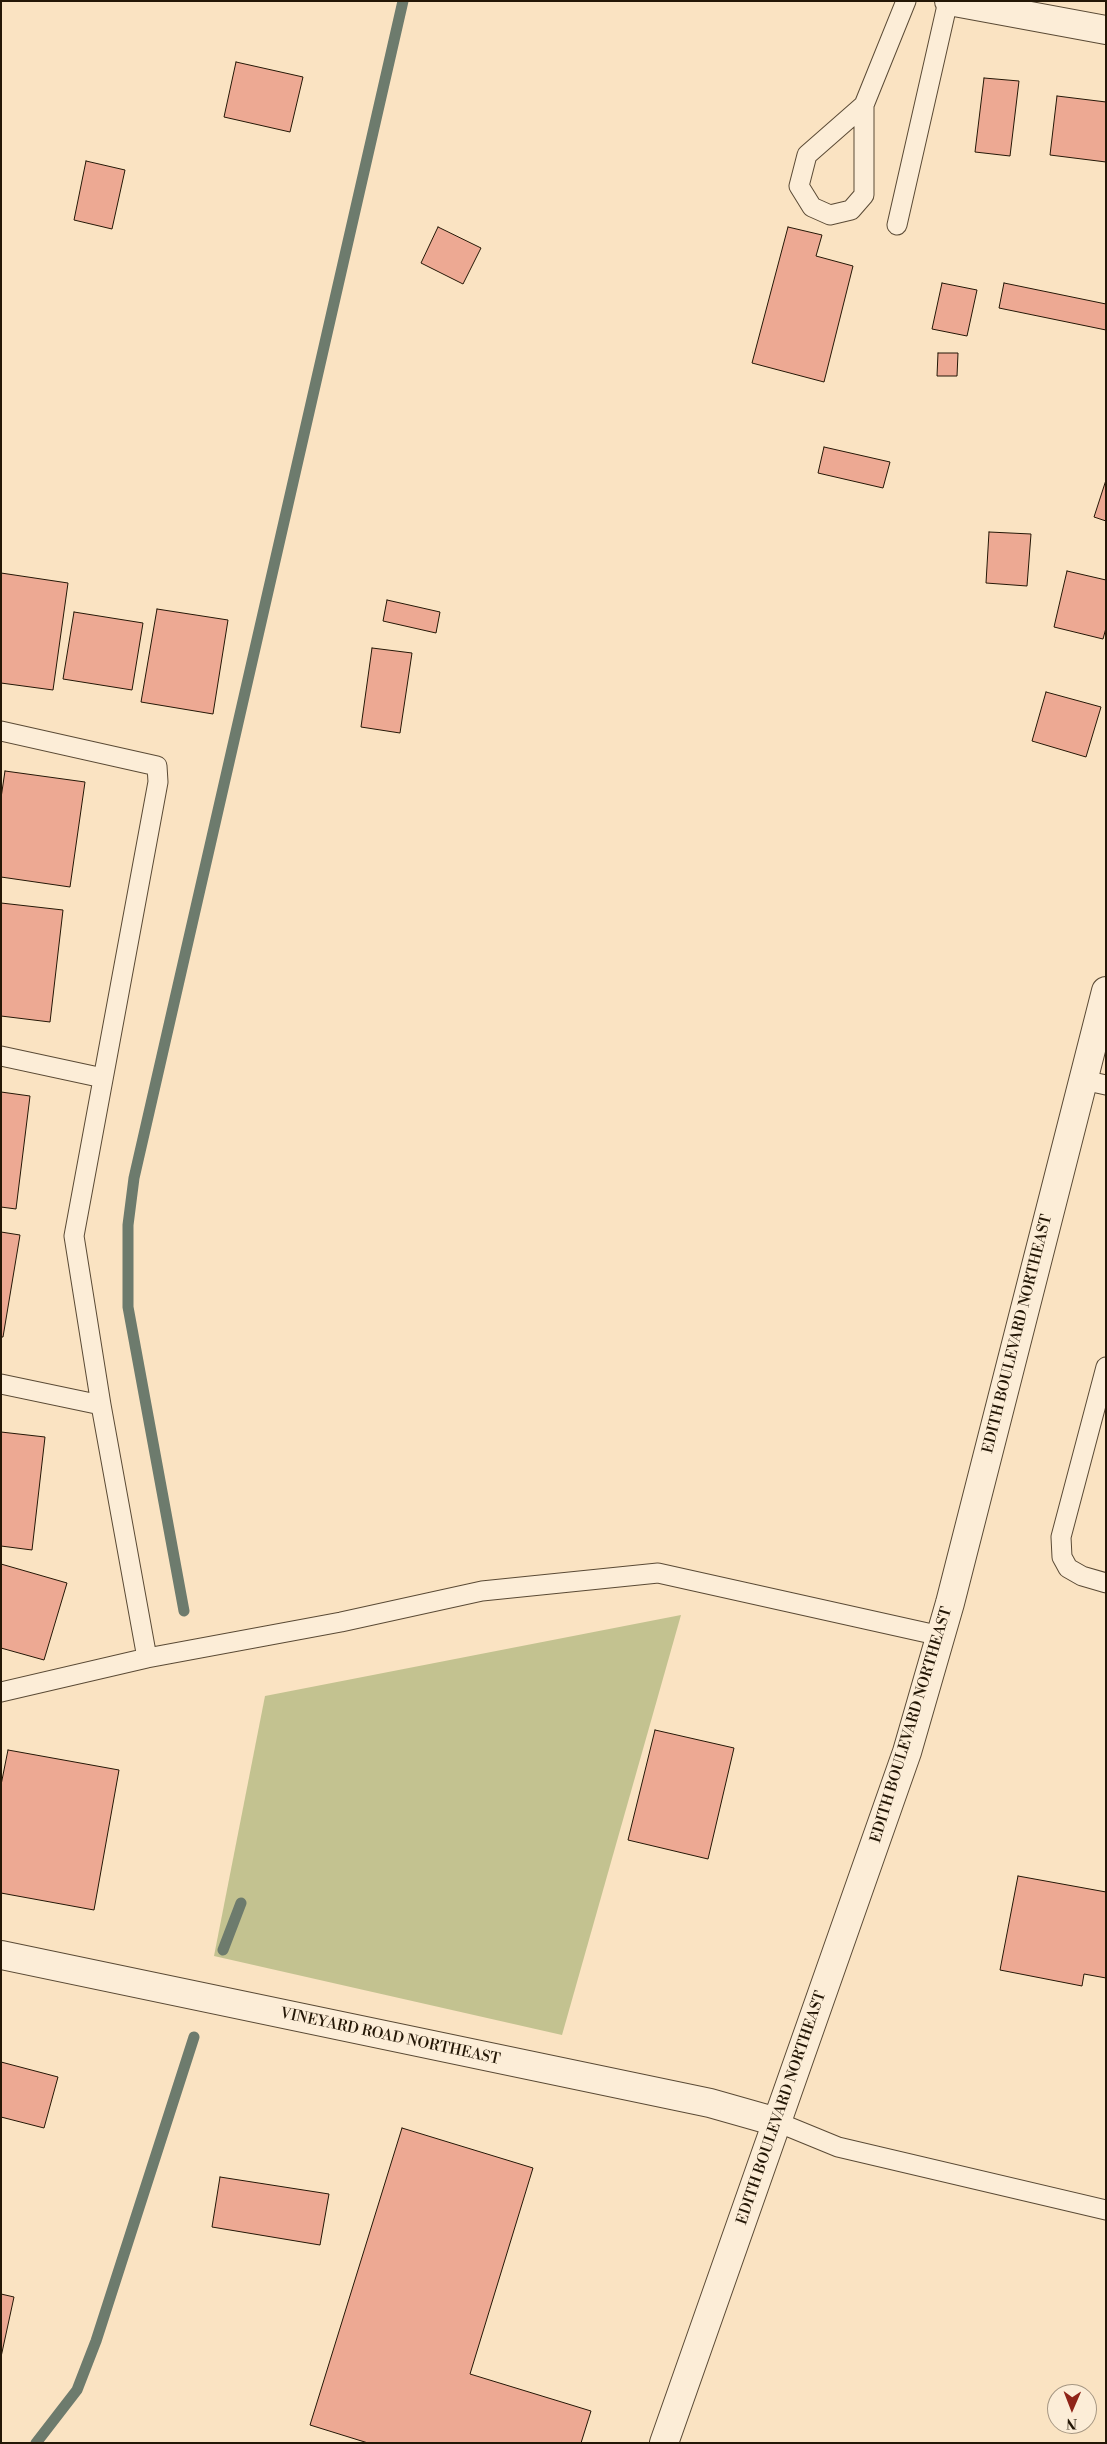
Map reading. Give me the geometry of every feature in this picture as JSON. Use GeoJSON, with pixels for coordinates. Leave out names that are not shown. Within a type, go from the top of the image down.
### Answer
{"type":"FeatureCollection","features":[{"type":"Feature","properties":{"kind":"street"},"geometry":{"type":"LineString","coordinates":[[949,1],[1016,7],[1106,30]]}},
{"type":"Feature","properties":{"kind":"street","name":"EDITH BOULEVARD NORTHEAST"},"geometry":{"type":"LineString","coordinates":[[664,2443],[907,1752],[941,1636],[1094,1082],[1106,991]]}},
{"type":"Feature","properties":{"kind":"street","name":"VINEYARD ROAD NORTHEAST"},"geometry":{"type":"LineString","coordinates":[[1,1955],[710,2103],[777,2122]]}},
{"type":"Feature","properties":{"kind":"lane"},"geometry":{"type":"LineString","coordinates":[[864,105],[807,155],[799,186],[812,207],[830,215],[851,210],[864,195],[864,105],[906,1]]}},
{"type":"Feature","properties":{"kind":"lane"},"geometry":{"type":"LineString","coordinates":[[897,225],[949,1]]}},
{"type":"Feature","properties":{"kind":"lane"},"geometry":{"type":"LineString","coordinates":[[1,732],[157,766],[158,782],[74,1236],[101,1405],[147,1658]]}},
{"type":"Feature","properties":{"kind":"lane"},"geometry":{"type":"LineString","coordinates":[[1,1056],[103,1078]]}},
{"type":"Feature","properties":{"kind":"lane"},"geometry":{"type":"LineString","coordinates":[[1106,1367],[1061,1537],[1062,1556],[1068,1568],[1082,1576],[1106,1583]]}},
{"type":"Feature","properties":{"kind":"lane"},"geometry":{"type":"LineString","coordinates":[[1,1384],[101,1405]]}},
{"type":"Feature","properties":{"kind":"lane"},"geometry":{"type":"LineString","coordinates":[[1,1692],[147,1658],[342,1622],[482,1591],[658,1573],[941,1636]]}},
{"type":"Feature","properties":{"kind":"lane"},"geometry":{"type":"LineString","coordinates":[[777,2122],[838,2148],[1106,2210]]}},
{"type":"Feature","properties":{"kind":"shaded area"},"geometry":{"type":"Polygon","coordinates":[[[681,1615],[562,2035],[214,1956],[265,1696],[681,1615]]]}},
{"type":"Feature","properties":{"kind":"building"},"geometry":{"type":"Polygon","coordinates":[[[236,62],[303,77],[290,132],[224,117],[236,62]]]}},
{"type":"Feature","properties":{"kind":"building"},"geometry":{"type":"Polygon","coordinates":[[[984,78],[1019,81],[1010,156],[975,152],[984,78]]]}},
{"type":"Feature","properties":{"kind":"building"},"geometry":{"type":"Polygon","coordinates":[[[1057,96],[1106,102],[1106,162],[1050,155],[1057,96]]]}},
{"type":"Feature","properties":{"kind":"building"},"geometry":{"type":"Polygon","coordinates":[[[86,161],[125,170],[112,229],[74,220],[86,161]]]}},
{"type":"Feature","properties":{"kind":"building"},"geometry":{"type":"Polygon","coordinates":[[[438,227],[481,248],[463,284],[421,263],[438,227]]]}},
{"type":"Feature","properties":{"kind":"building"},"geometry":{"type":"Polygon","coordinates":[[[788,227],[822,235],[816,256],[853,266],[824,382],[752,363],[788,227]]]}},
{"type":"Feature","properties":{"kind":"building"},"geometry":{"type":"Polygon","coordinates":[[[942,283],[977,290],[967,336],[932,329],[942,283]]]}},
{"type":"Feature","properties":{"kind":"building"},"geometry":{"type":"Polygon","coordinates":[[[1004,283],[1106,304],[1106,330],[999,308],[1004,283]]]}},
{"type":"Feature","properties":{"kind":"building"},"geometry":{"type":"Polygon","coordinates":[[[938,353],[958,353],[957,376],[937,376],[938,353]]]}},
{"type":"Feature","properties":{"kind":"building"},"geometry":{"type":"Polygon","coordinates":[[[824,447],[890,462],[883,488],[818,473],[824,447]]]}},
{"type":"Feature","properties":{"kind":"building"},"geometry":{"type":"Polygon","coordinates":[[[1106,480],[1106,521],[1094,517],[1106,480]]]}},
{"type":"Feature","properties":{"kind":"building"},"geometry":{"type":"Polygon","coordinates":[[[989,532],[1031,534],[1027,586],[986,583],[989,532]]]}},
{"type":"Feature","properties":{"kind":"building"},"geometry":{"type":"Polygon","coordinates":[[[1067,571],[1106,580],[1106,628],[1103,639],[1054,627],[1067,571]]]}},
{"type":"Feature","properties":{"kind":"building"},"geometry":{"type":"Polygon","coordinates":[[[1,573],[68,583],[53,690],[1,683],[1,573]]]}},
{"type":"Feature","properties":{"kind":"building"},"geometry":{"type":"Polygon","coordinates":[[[387,600],[440,612],[436,633],[383,621],[387,600]]]}},
{"type":"Feature","properties":{"kind":"building"},"geometry":{"type":"Polygon","coordinates":[[[157,609],[228,620],[213,714],[141,702],[157,609]]]}},
{"type":"Feature","properties":{"kind":"building"},"geometry":{"type":"Polygon","coordinates":[[[74,612],[143,623],[132,690],[63,679],[74,612]]]}},
{"type":"Feature","properties":{"kind":"building"},"geometry":{"type":"Polygon","coordinates":[[[372,648],[412,653],[400,733],[361,727],[372,648]]]}},
{"type":"Feature","properties":{"kind":"building"},"geometry":{"type":"Polygon","coordinates":[[[1046,692],[1101,707],[1086,757],[1032,741],[1046,692]]]}},
{"type":"Feature","properties":{"kind":"building"},"geometry":{"type":"Polygon","coordinates":[[[5,771],[85,782],[70,887],[1,877],[1,798],[5,771]]]}},
{"type":"Feature","properties":{"kind":"building"},"geometry":{"type":"Polygon","coordinates":[[[1,903],[63,910],[50,1022],[1,1016],[1,903]]]}},
{"type":"Feature","properties":{"kind":"building"},"geometry":{"type":"Polygon","coordinates":[[[1,1092],[30,1096],[16,1209],[1,1207],[1,1092]]]}},
{"type":"Feature","properties":{"kind":"building"},"geometry":{"type":"Polygon","coordinates":[[[1,1232],[20,1235],[3,1337],[1,1337],[1,1232]]]}},
{"type":"Feature","properties":{"kind":"building"},"geometry":{"type":"Polygon","coordinates":[[[1,1432],[45,1437],[32,1550],[1,1546],[1,1432]]]}},
{"type":"Feature","properties":{"kind":"building"},"geometry":{"type":"Polygon","coordinates":[[[1,1564],[67,1583],[44,1660],[1,1648],[1,1564]]]}},
{"type":"Feature","properties":{"kind":"building"},"geometry":{"type":"Polygon","coordinates":[[[655,1730],[734,1748],[708,1859],[628,1840],[655,1730]]]}},
{"type":"Feature","properties":{"kind":"building"},"geometry":{"type":"Polygon","coordinates":[[[8,1750],[119,1770],[94,1910],[1,1893],[1,1785],[8,1750]]]}},
{"type":"Feature","properties":{"kind":"building"},"geometry":{"type":"Polygon","coordinates":[[[1018,1876],[1106,1892],[1106,1978],[1084,1974],[1082,1986],[1000,1970],[1018,1876]]]}},
{"type":"Feature","properties":{"kind":"building"},"geometry":{"type":"Polygon","coordinates":[[[1,2062],[58,2077],[44,2128],[1,2117],[1,2062]]]}},
{"type":"Feature","properties":{"kind":"building"},"geometry":{"type":"Polygon","coordinates":[[[402,2128],[533,2168],[470,2374],[591,2411],[581,2443],[368,2443],[310,2425],[402,2128]]]}},
{"type":"Feature","properties":{"kind":"building"},"geometry":{"type":"Polygon","coordinates":[[[220,2177],[329,2194],[320,2245],[212,2227],[220,2177]]]}},
{"type":"Feature","properties":{"kind":"building"},"geometry":{"type":"Polygon","coordinates":[[[1,2294],[14,2297],[1,2357],[1,2294]]]}},
{"type":"Feature","properties":{"kind":"waterway"},"geometry":{"type":"LineString","coordinates":[[184,1611],[128,1307],[128,1225],[134,1178],[403,1]]}},
{"type":"Feature","properties":{"kind":"waterway"},"geometry":{"type":"LineString","coordinates":[[223,1950],[241,1903]]}},
{"type":"Feature","properties":{"kind":"waterway"},"geometry":{"type":"LineString","coordinates":[[36,2443],[77,2390],[96,2341],[194,2037]]}}]}
